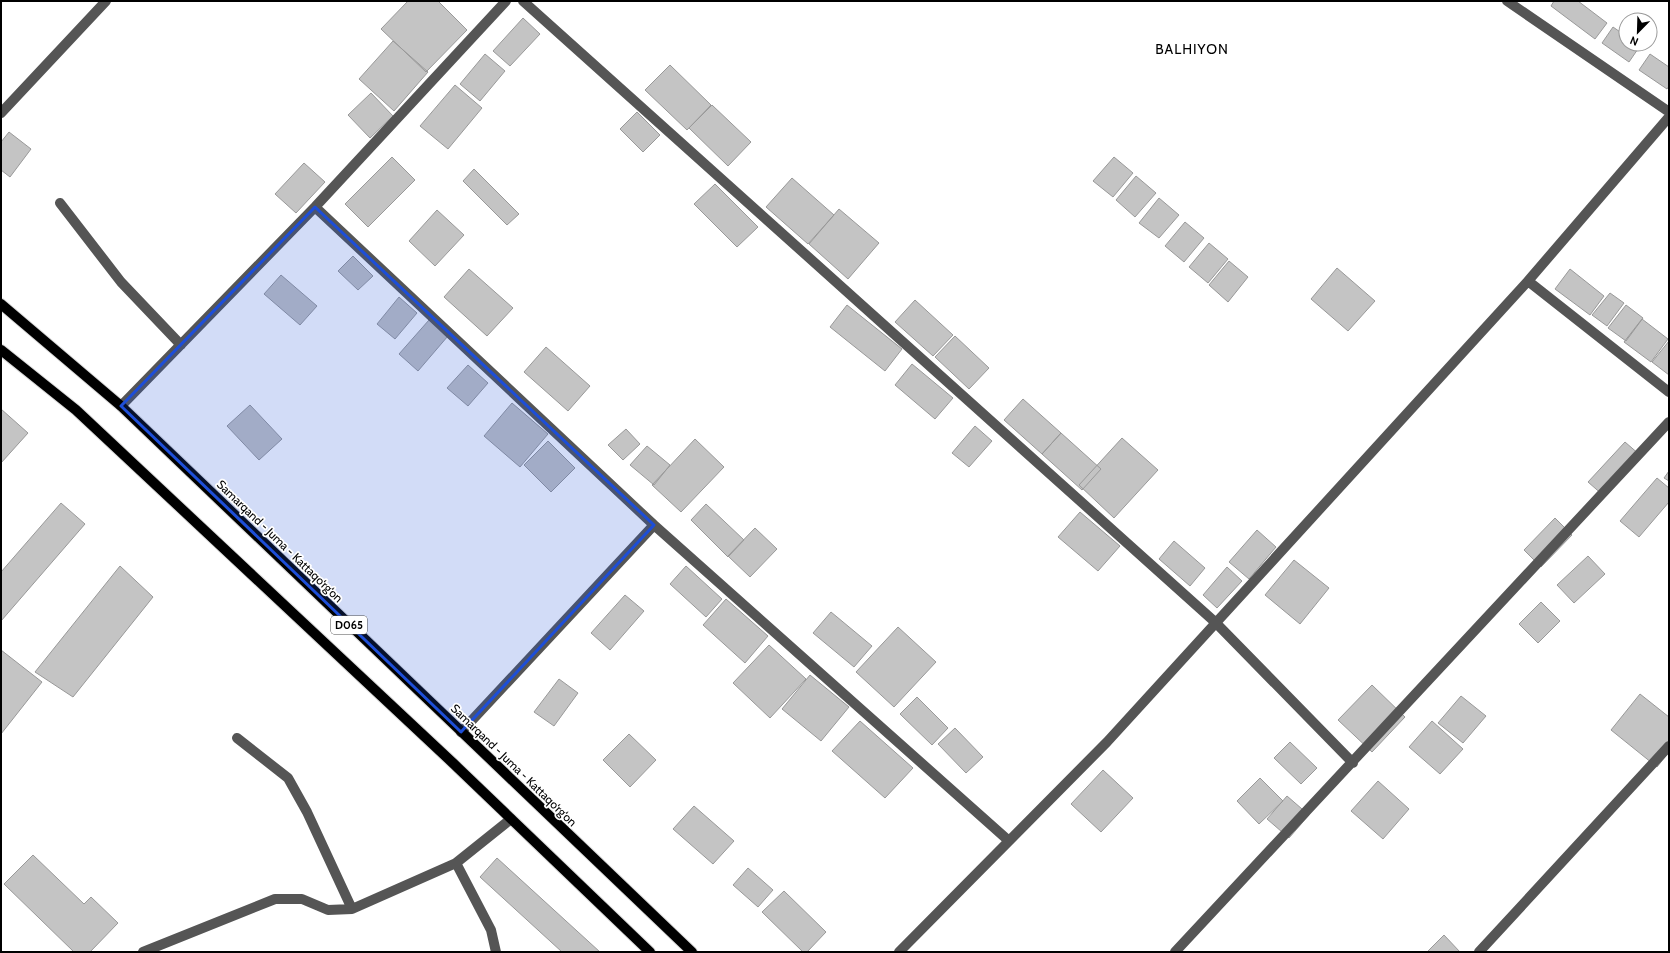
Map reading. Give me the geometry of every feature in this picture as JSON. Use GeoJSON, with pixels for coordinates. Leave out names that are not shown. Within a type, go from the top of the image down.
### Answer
{"type":"FeatureCollection","features":[{"type":"Feature","properties":{"kind":"main road","name":"Samarqand - Juma - Kattaqo‘rg‘on"},"geometry":{"type":"LineString","coordinates":[[1,304],[121,406],[692,952]]}},
{"type":"Feature","properties":{"kind":"main road","name":"D065"},"geometry":{"type":"LineString","coordinates":[[1,350],[76,410],[511,819],[650,952]]}},
{"type":"Feature","properties":{"kind":"street"},"geometry":{"type":"LineString","coordinates":[[1,113],[106,1]]}},
{"type":"Feature","properties":{"kind":"street"},"geometry":{"type":"LineString","coordinates":[[121,406],[315,207],[506,1]]}},
{"type":"Feature","properties":{"kind":"street"},"geometry":{"type":"LineString","coordinates":[[523,1],[1215,622],[1353,763]]}},
{"type":"Feature","properties":{"kind":"street"},"geometry":{"type":"LineString","coordinates":[[1506,1],[1669,112]]}},
{"type":"Feature","properties":{"kind":"street"},"geometry":{"type":"LineString","coordinates":[[899,952],[1107,742],[1215,622],[1528,282],[1669,117]]}},
{"type":"Feature","properties":{"kind":"street"},"geometry":{"type":"LineString","coordinates":[[60,203],[121,282],[181,345]]}},
{"type":"Feature","properties":{"kind":"street"},"geometry":{"type":"LineString","coordinates":[[315,207],[654,525],[1009,841]]}},
{"type":"Feature","properties":{"kind":"street"},"geometry":{"type":"LineString","coordinates":[[1528,282],[1669,392]]}},
{"type":"Feature","properties":{"kind":"street"},"geometry":{"type":"LineString","coordinates":[[1175,952],[1353,763],[1669,422]]}},
{"type":"Feature","properties":{"kind":"street"},"geometry":{"type":"LineString","coordinates":[[461,732],[654,525]]}},
{"type":"Feature","properties":{"kind":"street"},"geometry":{"type":"LineString","coordinates":[[237,738],[288,778],[307,812],[352,909]]}},
{"type":"Feature","properties":{"kind":"street"},"geometry":{"type":"LineString","coordinates":[[1479,952],[1669,746]]}},
{"type":"Feature","properties":{"kind":"street"},"geometry":{"type":"LineString","coordinates":[[143,952],[275,899],[302,899],[328,910],[352,909],[456,863],[511,819]]}},
{"type":"Feature","properties":{"kind":"street"},"geometry":{"type":"LineString","coordinates":[[456,863],[491,930],[496,952]]}},
{"type":"Feature","properties":{"kind":"highlighted area"},"geometry":{"type":"Polygon","coordinates":[[[315,207],[654,525],[461,732],[121,406],[315,207]]]}},
{"type":"Feature","properties":{"kind":"building"},"geometry":{"type":"Polygon","coordinates":[[[408,1],[438,1],[467,30],[426,72],[381,29],[408,1]]]}},
{"type":"Feature","properties":{"kind":"building"},"geometry":{"type":"Polygon","coordinates":[[[1554,1],[1578,1],[1607,23],[1595,39],[1551,6],[1554,1]]]}},
{"type":"Feature","properties":{"kind":"building"},"geometry":{"type":"Polygon","coordinates":[[[523,18],[540,34],[510,66],[493,51],[523,18]]]}},
{"type":"Feature","properties":{"kind":"building"},"geometry":{"type":"Polygon","coordinates":[[[1613,27],[1618,30],[1618,52],[1636,52],[1629,62],[1602,43],[1613,27]]]}},
{"type":"Feature","properties":{"kind":"building"},"geometry":{"type":"Polygon","coordinates":[[[393,41],[428,72],[394,111],[359,79],[393,41]]]}},
{"type":"Feature","properties":{"kind":"building"},"geometry":{"type":"Polygon","coordinates":[[[485,54],[505,71],[480,101],[460,84],[485,54]]]}},
{"type":"Feature","properties":{"kind":"building"},"geometry":{"type":"Polygon","coordinates":[[[1650,54],[1669,67],[1669,86],[1667,89],[1639,70],[1650,54]]]}},
{"type":"Feature","properties":{"kind":"building"},"geometry":{"type":"Polygon","coordinates":[[[670,65],[711,105],[687,130],[645,90],[670,65]]]}},
{"type":"Feature","properties":{"kind":"building"},"geometry":{"type":"Polygon","coordinates":[[[455,85],[482,108],[448,149],[420,126],[455,85]]]}},
{"type":"Feature","properties":{"kind":"building"},"geometry":{"type":"Polygon","coordinates":[[[371,93],[393,116],[370,138],[348,115],[371,93]]]}},
{"type":"Feature","properties":{"kind":"building"},"geometry":{"type":"Polygon","coordinates":[[[712,105],[751,142],[728,166],[689,128],[712,105]]]}},
{"type":"Feature","properties":{"kind":"building"},"geometry":{"type":"Polygon","coordinates":[[[637,112],[660,135],[643,152],[620,129],[637,112]]]}},
{"type":"Feature","properties":{"kind":"building"},"geometry":{"type":"Polygon","coordinates":[[[9,132],[31,149],[10,177],[1,170],[1,142],[9,132]]]}},
{"type":"Feature","properties":{"kind":"building"},"geometry":{"type":"Polygon","coordinates":[[[392,157],[415,180],[368,227],[345,204],[392,157]]]}},
{"type":"Feature","properties":{"kind":"building"},"geometry":{"type":"Polygon","coordinates":[[[1114,157],[1133,173],[1113,197],[1093,181],[1114,157]]]}},
{"type":"Feature","properties":{"kind":"building"},"geometry":{"type":"Polygon","coordinates":[[[304,163],[325,182],[296,213],[275,194],[304,163]]]}},
{"type":"Feature","properties":{"kind":"building"},"geometry":{"type":"Polygon","coordinates":[[[474,169],[519,214],[507,225],[463,181],[474,169]]]}},
{"type":"Feature","properties":{"kind":"building"},"geometry":{"type":"Polygon","coordinates":[[[1136,176],[1156,193],[1135,217],[1116,200],[1136,176]]]}},
{"type":"Feature","properties":{"kind":"building"},"geometry":{"type":"Polygon","coordinates":[[[792,178],[834,215],[808,244],[766,207],[792,178]]]}},
{"type":"Feature","properties":{"kind":"building"},"geometry":{"type":"Polygon","coordinates":[[[715,184],[758,227],[737,247],[694,204],[715,184]]]}},
{"type":"Feature","properties":{"kind":"building"},"geometry":{"type":"Polygon","coordinates":[[[1159,198],[1179,215],[1159,238],[1139,223],[1159,198]]]}},
{"type":"Feature","properties":{"kind":"building"},"geometry":{"type":"Polygon","coordinates":[[[839,209],[879,243],[848,279],[809,244],[839,209]]]}},
{"type":"Feature","properties":{"kind":"building"},"geometry":{"type":"Polygon","coordinates":[[[437,210],[464,235],[435,266],[409,241],[437,210]]]}},
{"type":"Feature","properties":{"kind":"building"},"geometry":{"type":"Polygon","coordinates":[[[1185,222],[1204,238],[1184,262],[1165,246],[1185,222]]]}},
{"type":"Feature","properties":{"kind":"building"},"geometry":{"type":"Polygon","coordinates":[[[1209,243],[1228,259],[1208,283],[1189,267],[1209,243]]]}},
{"type":"Feature","properties":{"kind":"building"},"geometry":{"type":"Polygon","coordinates":[[[353,256],[373,276],[358,290],[338,271],[353,256]]]}},
{"type":"Feature","properties":{"kind":"building"},"geometry":{"type":"Polygon","coordinates":[[[1229,261],[1248,277],[1228,302],[1209,285],[1229,261]]]}},
{"type":"Feature","properties":{"kind":"building"},"geometry":{"type":"Polygon","coordinates":[[[1337,268],[1375,301],[1348,331],[1311,299],[1337,268]]]}},
{"type":"Feature","properties":{"kind":"building"},"geometry":{"type":"Polygon","coordinates":[[[469,269],[513,308],[487,336],[444,297],[469,269]]]}},
{"type":"Feature","properties":{"kind":"building"},"geometry":{"type":"Polygon","coordinates":[[[1570,269],[1604,296],[1590,315],[1555,289],[1570,269]]]}},
{"type":"Feature","properties":{"kind":"building"},"geometry":{"type":"Polygon","coordinates":[[[281,275],[317,306],[300,325],[264,294],[281,275]]]}},
{"type":"Feature","properties":{"kind":"building"},"geometry":{"type":"Polygon","coordinates":[[[1610,293],[1624,303],[1607,326],[1592,315],[1610,293]]]}},
{"type":"Feature","properties":{"kind":"building"},"geometry":{"type":"Polygon","coordinates":[[[399,297],[417,313],[395,339],[377,324],[399,297]]]}},
{"type":"Feature","properties":{"kind":"building"},"geometry":{"type":"Polygon","coordinates":[[[915,300],[953,335],[933,356],[895,322],[915,300]]]}},
{"type":"Feature","properties":{"kind":"building"},"geometry":{"type":"Polygon","coordinates":[[[847,305],[902,349],[885,371],[830,327],[847,305]]]}},
{"type":"Feature","properties":{"kind":"building"},"geometry":{"type":"Polygon","coordinates":[[[1626,305],[1643,318],[1626,341],[1608,328],[1626,305]]]}},
{"type":"Feature","properties":{"kind":"building"},"geometry":{"type":"Polygon","coordinates":[[[1642,319],[1668,339],[1651,362],[1624,342],[1642,319]]]}},
{"type":"Feature","properties":{"kind":"building"},"geometry":{"type":"Polygon","coordinates":[[[429,320],[448,336],[418,371],[399,354],[429,320]]]}},
{"type":"Feature","properties":{"kind":"building"},"geometry":{"type":"Polygon","coordinates":[[[955,336],[989,368],[969,389],[935,357],[955,336]]]}},
{"type":"Feature","properties":{"kind":"building"},"geometry":{"type":"Polygon","coordinates":[[[1669,341],[1669,375],[1652,362],[1669,341]]]}},
{"type":"Feature","properties":{"kind":"building"},"geometry":{"type":"Polygon","coordinates":[[[546,347],[590,386],[568,411],[524,372],[546,347]]]}},
{"type":"Feature","properties":{"kind":"building"},"geometry":{"type":"Polygon","coordinates":[[[912,364],[953,398],[935,419],[895,385],[912,364]]]}},
{"type":"Feature","properties":{"kind":"building"},"geometry":{"type":"Polygon","coordinates":[[[468,365],[488,383],[468,406],[447,388],[468,365]]]}},
{"type":"Feature","properties":{"kind":"building"},"geometry":{"type":"Polygon","coordinates":[[[1023,399],[1061,433],[1042,454],[1004,420],[1023,399]]]}},
{"type":"Feature","properties":{"kind":"building"},"geometry":{"type":"Polygon","coordinates":[[[512,403],[548,434],[520,467],[484,436],[512,403]]]}},
{"type":"Feature","properties":{"kind":"building"},"geometry":{"type":"Polygon","coordinates":[[[250,405],[282,439],[259,460],[227,426],[250,405]]]}},
{"type":"Feature","properties":{"kind":"building"},"geometry":{"type":"Polygon","coordinates":[[[1,409],[28,433],[1,463],[1,409]]]}},
{"type":"Feature","properties":{"kind":"building"},"geometry":{"type":"Polygon","coordinates":[[[975,426],[992,441],[969,467],[952,453],[975,426]]]}},
{"type":"Feature","properties":{"kind":"building"},"geometry":{"type":"Polygon","coordinates":[[[626,429],[640,444],[623,460],[608,445],[626,429]]]}},
{"type":"Feature","properties":{"kind":"building"},"geometry":{"type":"Polygon","coordinates":[[[1061,433],[1101,469],[1082,490],[1042,454],[1061,433]]]}},
{"type":"Feature","properties":{"kind":"building"},"geometry":{"type":"Polygon","coordinates":[[[1122,438],[1158,470],[1114,518],[1079,485],[1122,438]]]}},
{"type":"Feature","properties":{"kind":"building"},"geometry":{"type":"Polygon","coordinates":[[[695,439],[724,467],[681,512],[652,485],[695,439]]]}},
{"type":"Feature","properties":{"kind":"building"},"geometry":{"type":"Polygon","coordinates":[[[548,441],[575,468],[551,492],[524,465],[548,441]]]}},
{"type":"Feature","properties":{"kind":"building"},"geometry":{"type":"Polygon","coordinates":[[[1625,442],[1640,455],[1604,496],[1588,482],[1625,442]]]}},
{"type":"Feature","properties":{"kind":"building"},"geometry":{"type":"Polygon","coordinates":[[[647,446],[670,465],[654,485],[630,465],[647,446]]]}},
{"type":"Feature","properties":{"kind":"building"},"geometry":{"type":"Polygon","coordinates":[[[1669,471],[1669,481],[1664,478],[1669,471]]]}},
{"type":"Feature","properties":{"kind":"building"},"geometry":{"type":"Polygon","coordinates":[[[1657,478],[1669,488],[1669,502],[1639,537],[1620,521],[1657,478]]]}},
{"type":"Feature","properties":{"kind":"building"},"geometry":{"type":"Polygon","coordinates":[[[61,503],[85,524],[1,621],[1,572],[61,503]]]}},
{"type":"Feature","properties":{"kind":"building"},"geometry":{"type":"Polygon","coordinates":[[[706,504],[744,540],[728,557],[691,520],[706,504]]]}},
{"type":"Feature","properties":{"kind":"building"},"geometry":{"type":"Polygon","coordinates":[[[1080,512],[1120,546],[1098,571],[1058,537],[1080,512]]]}},
{"type":"Feature","properties":{"kind":"building"},"geometry":{"type":"Polygon","coordinates":[[[1555,518],[1572,535],[1541,567],[1524,550],[1555,518]]]}},
{"type":"Feature","properties":{"kind":"building"},"geometry":{"type":"Polygon","coordinates":[[[755,528],[777,549],[750,577],[728,556],[755,528]]]}},
{"type":"Feature","properties":{"kind":"building"},"geometry":{"type":"Polygon","coordinates":[[[1257,530],[1276,547],[1249,579],[1229,562],[1257,530]]]}},
{"type":"Feature","properties":{"kind":"building"},"geometry":{"type":"Polygon","coordinates":[[[1174,541],[1205,568],[1190,586],[1159,559],[1174,541]]]}},
{"type":"Feature","properties":{"kind":"building"},"geometry":{"type":"Polygon","coordinates":[[[1588,556],[1605,574],[1574,603],[1557,585],[1588,556]]]}},
{"type":"Feature","properties":{"kind":"building"},"geometry":{"type":"Polygon","coordinates":[[[1294,560],[1329,588],[1300,624],[1265,595],[1294,560]]]}},
{"type":"Feature","properties":{"kind":"building"},"geometry":{"type":"Polygon","coordinates":[[[120,566],[153,597],[73,697],[35,672],[120,566]]]}},
{"type":"Feature","properties":{"kind":"building"},"geometry":{"type":"Polygon","coordinates":[[[686,566],[722,599],[706,617],[670,584],[686,566]]]}},
{"type":"Feature","properties":{"kind":"building"},"geometry":{"type":"Polygon","coordinates":[[[1227,567],[1242,581],[1217,608],[1203,595],[1227,567]]]}},
{"type":"Feature","properties":{"kind":"building"},"geometry":{"type":"Polygon","coordinates":[[[625,595],[644,611],[610,650],[591,633],[625,595]]]}},
{"type":"Feature","properties":{"kind":"building"},"geometry":{"type":"Polygon","coordinates":[[[726,599],[768,636],[745,663],[703,625],[726,599]]]}},
{"type":"Feature","properties":{"kind":"building"},"geometry":{"type":"Polygon","coordinates":[[[1541,602],[1560,621],[1538,643],[1519,624],[1541,602]]]}},
{"type":"Feature","properties":{"kind":"building"},"geometry":{"type":"Polygon","coordinates":[[[831,612],[872,646],[854,667],[813,633],[831,612]]]}},
{"type":"Feature","properties":{"kind":"building"},"geometry":{"type":"Polygon","coordinates":[[[898,627],[936,662],[894,707],[856,672],[898,627]]]}},
{"type":"Feature","properties":{"kind":"building"},"geometry":{"type":"Polygon","coordinates":[[[769,645],[806,679],[770,718],[733,683],[769,645]]]}},
{"type":"Feature","properties":{"kind":"building"},"geometry":{"type":"Polygon","coordinates":[[[1,650],[42,682],[1,734],[1,650]]]}},
{"type":"Feature","properties":{"kind":"building"},"geometry":{"type":"Polygon","coordinates":[[[810,675],[849,707],[821,741],[782,709],[810,675]]]}},
{"type":"Feature","properties":{"kind":"building"},"geometry":{"type":"Polygon","coordinates":[[[559,679],[578,693],[554,726],[534,712],[559,679]]]}},
{"type":"Feature","properties":{"kind":"building"},"geometry":{"type":"Polygon","coordinates":[[[1372,685],[1405,717],[1372,752],[1338,720],[1372,685]]]}},
{"type":"Feature","properties":{"kind":"building"},"geometry":{"type":"Polygon","coordinates":[[[1640,694],[1669,717],[1669,752],[1657,767],[1611,730],[1640,694]]]}},
{"type":"Feature","properties":{"kind":"building"},"geometry":{"type":"Polygon","coordinates":[[[1461,696],[1486,716],[1463,743],[1438,723],[1461,696]]]}},
{"type":"Feature","properties":{"kind":"building"},"geometry":{"type":"Polygon","coordinates":[[[917,697],[948,728],[932,745],[900,714],[917,697]]]}},
{"type":"Feature","properties":{"kind":"building"},"geometry":{"type":"Polygon","coordinates":[[[860,721],[913,768],[885,798],[832,751],[860,721]]]}},
{"type":"Feature","properties":{"kind":"building"},"geometry":{"type":"Polygon","coordinates":[[[1432,721],[1463,749],[1440,774],[1409,747],[1432,721]]]}},
{"type":"Feature","properties":{"kind":"building"},"geometry":{"type":"Polygon","coordinates":[[[955,728],[983,757],[966,773],[938,744],[955,728]]]}},
{"type":"Feature","properties":{"kind":"building"},"geometry":{"type":"Polygon","coordinates":[[[629,734],[656,760],[630,787],[603,760],[629,734]]]}},
{"type":"Feature","properties":{"kind":"building"},"geometry":{"type":"Polygon","coordinates":[[[1290,742],[1317,768],[1301,784],[1274,758],[1290,742]]]}},
{"type":"Feature","properties":{"kind":"building"},"geometry":{"type":"Polygon","coordinates":[[[1103,770],[1133,798],[1101,832],[1071,804],[1103,770]]]}},
{"type":"Feature","properties":{"kind":"building"},"geometry":{"type":"Polygon","coordinates":[[[1260,778],[1283,801],[1259,824],[1237,801],[1260,778]]]}},
{"type":"Feature","properties":{"kind":"building"},"geometry":{"type":"Polygon","coordinates":[[[1378,781],[1409,809],[1383,839],[1351,811],[1378,781]]]}},
{"type":"Feature","properties":{"kind":"building"},"geometry":{"type":"Polygon","coordinates":[[[1287,796],[1309,815],[1289,838],[1267,819],[1287,796]]]}},
{"type":"Feature","properties":{"kind":"building"},"geometry":{"type":"Polygon","coordinates":[[[694,806],[734,841],[713,864],[673,829],[694,806]]]}},
{"type":"Feature","properties":{"kind":"building"},"geometry":{"type":"Polygon","coordinates":[[[33,855],[84,904],[91,897],[118,923],[90,952],[74,952],[4,884],[33,855]]]}},
{"type":"Feature","properties":{"kind":"building"},"geometry":{"type":"Polygon","coordinates":[[[497,858],[600,952],[562,952],[480,877],[497,858]]]}},
{"type":"Feature","properties":{"kind":"building"},"geometry":{"type":"Polygon","coordinates":[[[748,868],[773,890],[758,907],[733,885],[748,868]]]}},
{"type":"Feature","properties":{"kind":"building"},"geometry":{"type":"Polygon","coordinates":[[[784,891],[826,932],[807,952],[803,952],[762,912],[784,891]]]}},
{"type":"Feature","properties":{"kind":"building"},"geometry":{"type":"Polygon","coordinates":[[[1444,935],[1460,952],[1427,952],[1444,935]]]}},
{"type":"Feature","properties":{"kind":"district","name":"BALHIYON"},"geometry":{"type":"Point","coordinates":[1192,49]}}]}
